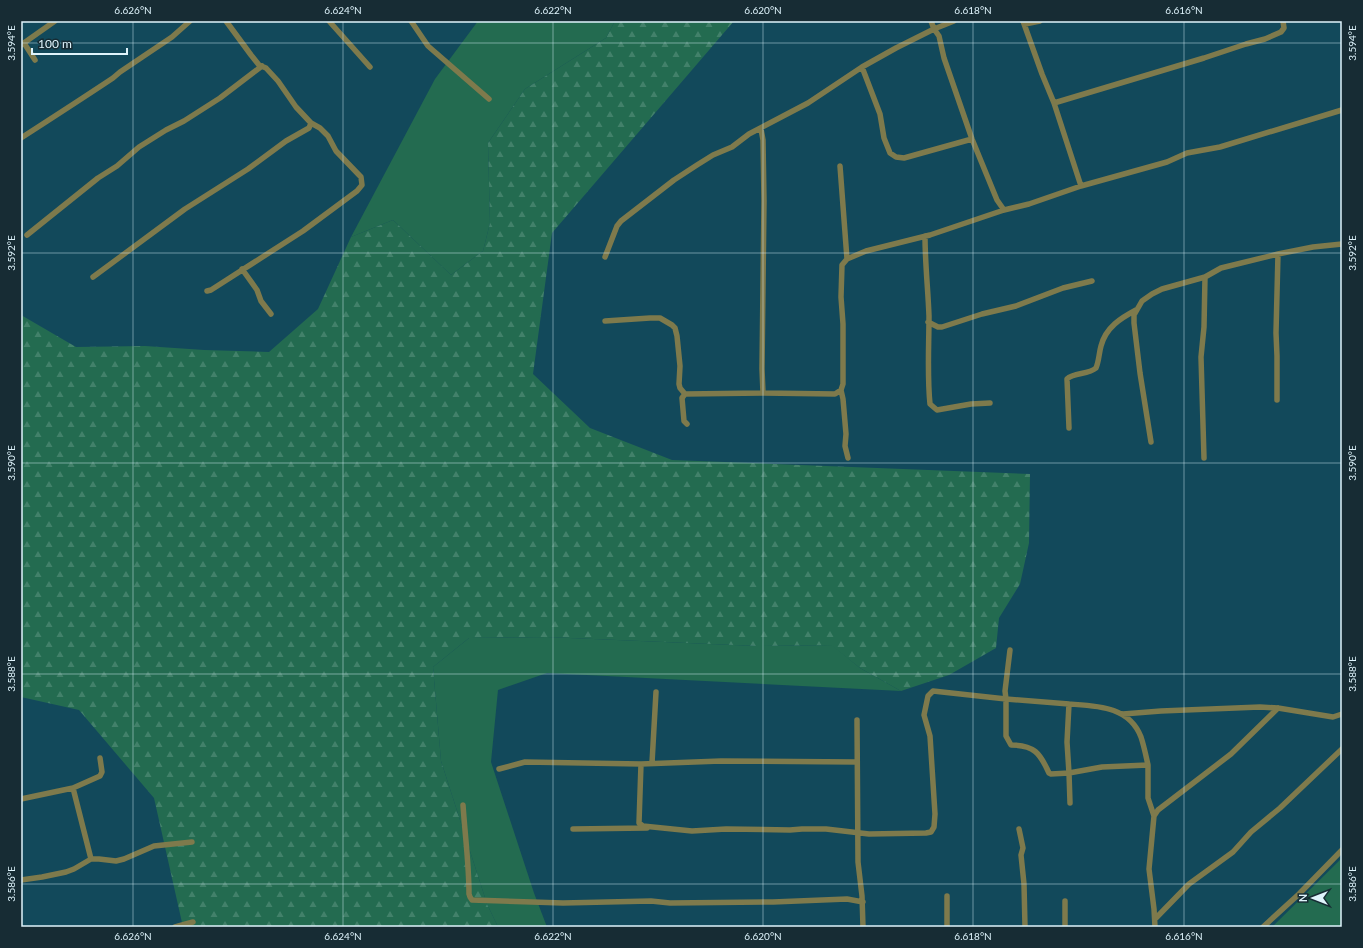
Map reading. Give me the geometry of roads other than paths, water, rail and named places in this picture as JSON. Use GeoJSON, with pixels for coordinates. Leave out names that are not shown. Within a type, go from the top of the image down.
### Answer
{"type":"FeatureCollection","features":[{"type":"Feature","properties":{"kind":"street"},"geometry":{"type":"LineString","coordinates":[[35,60],[23,44],[55,21]]}},
{"type":"Feature","properties":{"kind":"street"},"geometry":{"type":"LineString","coordinates":[[21,138],[113,78],[172,37],[190,21]]}},
{"type":"Feature","properties":{"kind":"street"},"geometry":{"type":"LineString","coordinates":[[207,291],[211,290],[303,231],[362,186],[361,177],[336,151],[328,136],[320,128],[311,123],[296,107],[278,81],[266,68],[259,65],[250,55],[226,21]]}},
{"type":"Feature","properties":{"kind":"street"},"geometry":{"type":"LineString","coordinates":[[329,21],[370,67]]}},
{"type":"Feature","properties":{"kind":"street"},"geometry":{"type":"LineString","coordinates":[[411,21],[428,46],[489,99]]}},
{"type":"Feature","properties":{"kind":"street"},"geometry":{"type":"LineString","coordinates":[[932,21],[934,29],[939,36],[944,58],[972,139],[997,200],[1004,210]]}},
{"type":"Feature","properties":{"kind":"street"},"geometry":{"type":"LineString","coordinates":[[605,257],[612,236],[621,221],[674,180],[713,155],[732,147],[749,134],[808,103],[862,67],[934,29],[954,21]]}},
{"type":"Feature","properties":{"kind":"street"},"geometry":{"type":"LineString","coordinates":[[1040,21],[1024,23],[1054,103],[1081,186]]}},
{"type":"Feature","properties":{"kind":"street"},"geometry":{"type":"LineString","coordinates":[[1054,103],[1265,39],[1281,32],[1284,28],[1283,21]]}},
{"type":"Feature","properties":{"kind":"street"},"geometry":{"type":"LineString","coordinates":[[27,234],[98,178],[117,166],[139,147],[220,98],[262,66]]}},
{"type":"Feature","properties":{"kind":"street"},"geometry":{"type":"LineString","coordinates":[[862,67],[880,114],[884,138],[890,153],[896,157],[904,158],[972,139]]}},
{"type":"Feature","properties":{"kind":"street"},"geometry":{"type":"LineString","coordinates":[[848,458],[845,446],[846,434],[841,390],[843,384],[844,346],[841,297],[842,265],[846,259],[866,251],[925,236],[1004,210],[1029,204],[1081,186],[1167,162],[1187,153],[1220,147],[1342,110]]}},
{"type":"Feature","properties":{"kind":"street"},"geometry":{"type":"LineString","coordinates":[[93,277],[185,209],[248,169],[286,141],[309,128],[311,123]]}},
{"type":"Feature","properties":{"kind":"street"},"geometry":{"type":"LineString","coordinates":[[761,129],[763,140],[764,201],[763,393]]}},
{"type":"Feature","properties":{"kind":"street"},"geometry":{"type":"LineString","coordinates":[[840,166],[846,259]]}},
{"type":"Feature","properties":{"kind":"street"},"geometry":{"type":"LineString","coordinates":[[925,236],[928,322],[928,384],[930,404],[937,410],[971,404],[990,403]]}},
{"type":"Feature","properties":{"kind":"street"},"geometry":{"type":"LineString","coordinates":[[1151,442],[1134,329],[1134,315],[1142,301],[1162,288],[1205,277],[1222,268],[1313,247],[1342,244]]}},
{"type":"Feature","properties":{"kind":"street"},"geometry":{"type":"LineString","coordinates":[[1277,400],[1276,333],[1278,254]]}},
{"type":"Feature","properties":{"kind":"street"},"geometry":{"type":"LineString","coordinates":[[242,269],[257,290],[261,301],[271,314]]}},
{"type":"Feature","properties":{"kind":"street"},"geometry":{"type":"LineString","coordinates":[[1204,458],[1201,357],[1204,327],[1205,277]]}},
{"type":"Feature","properties":{"kind":"street"},"geometry":{"type":"LineString","coordinates":[[928,322],[938,327],[942,327],[982,314],[1016,306],[1063,288],[1092,281]]}},
{"type":"Feature","properties":{"kind":"street"},"geometry":{"type":"LineString","coordinates":[[1070,428],[1067,379],[1096,368],[1102,344],[1110,328],[1117,321],[1136,310]]}},
{"type":"Feature","properties":{"kind":"street"},"geometry":{"type":"LineString","coordinates":[[605,321],[660,318],[672,325],[675,328],[677,336],[680,366],[679,384],[680,388],[685,394]]}},
{"type":"Feature","properties":{"kind":"street"},"geometry":{"type":"LineString","coordinates":[[685,394],[835,394],[841,390]]}},
{"type":"Feature","properties":{"kind":"street"},"geometry":{"type":"LineString","coordinates":[[685,394],[682,398],[684,421],[687,424]]}},
{"type":"Feature","properties":{"kind":"street"},"geometry":{"type":"LineString","coordinates":[[1010,650],[1005,691],[1006,736],[1011,745],[1017,745],[1034,750],[1040,754],[1049,773],[1051,774],[1070,773],[1102,767],[1148,765]]}},
{"type":"Feature","properties":{"kind":"street"},"geometry":{"type":"LineString","coordinates":[[573,829],[652,828],[692,831],[726,829],[802,829],[869,834],[931,832],[934,828],[935,814],[930,736],[924,715],[928,696],[933,691],[1006,699],[1099,706],[1123,714],[1131,721],[1140,736],[1148,765],[1148,798],[1154,816],[1149,869],[1155,927]]}},
{"type":"Feature","properties":{"kind":"street"},"geometry":{"type":"LineString","coordinates":[[652,763],[656,692]]}},
{"type":"Feature","properties":{"kind":"street"},"geometry":{"type":"LineString","coordinates":[[1068,704],[1067,742],[1070,773],[1070,803]]}},
{"type":"Feature","properties":{"kind":"street"},"geometry":{"type":"LineString","coordinates":[[1123,714],[1260,707],[1278,708],[1333,717],[1342,714]]}},
{"type":"Feature","properties":{"kind":"street"},"geometry":{"type":"LineString","coordinates":[[1154,816],[1158,810],[1231,754],[1278,708]]}},
{"type":"Feature","properties":{"kind":"street"},"geometry":{"type":"LineString","coordinates":[[857,720],[856,762],[858,862],[863,902],[863,927]]}},
{"type":"Feature","properties":{"kind":"street"},"geometry":{"type":"LineString","coordinates":[[1155,919],[1189,884],[1233,852],[1251,832],[1280,808],[1342,749]]}},
{"type":"Feature","properties":{"kind":"street"},"geometry":{"type":"LineString","coordinates":[[21,799],[73,788],[100,776],[102,772],[100,758]]}},
{"type":"Feature","properties":{"kind":"street"},"geometry":{"type":"LineString","coordinates":[[499,769],[525,762],[641,764],[721,761],[856,762]]}},
{"type":"Feature","properties":{"kind":"street"},"geometry":{"type":"LineString","coordinates":[[641,764],[639,823],[642,826],[652,828]]}},
{"type":"Feature","properties":{"kind":"street"},"geometry":{"type":"LineString","coordinates":[[73,788],[90,860]]}},
{"type":"Feature","properties":{"kind":"street"},"geometry":{"type":"LineString","coordinates":[[463,805],[466,850],[469,864],[469,894],[472,900],[563,903],[651,901],[670,903],[773,902],[847,899],[863,902]]}},
{"type":"Feature","properties":{"kind":"street"},"geometry":{"type":"LineString","coordinates":[[1019,829],[1023,848],[1021,855],[1024,884],[1024,927]]}},
{"type":"Feature","properties":{"kind":"street"},"geometry":{"type":"LineString","coordinates":[[21,880],[74,870],[90,860],[99,859],[116,861],[154,846],[192,842]]}},
{"type":"Feature","properties":{"kind":"street"},"geometry":{"type":"LineString","coordinates":[[1263,927],[1299,894],[1342,850]]}},
{"type":"Feature","properties":{"kind":"street"},"geometry":{"type":"LineString","coordinates":[[947,896],[947,927]]}},
{"type":"Feature","properties":{"kind":"street"},"geometry":{"type":"LineString","coordinates":[[1065,901],[1065,927]]}},
{"type":"Feature","properties":{"kind":"street"},"geometry":{"type":"LineString","coordinates":[[175,927],[193,922]]}}]}
